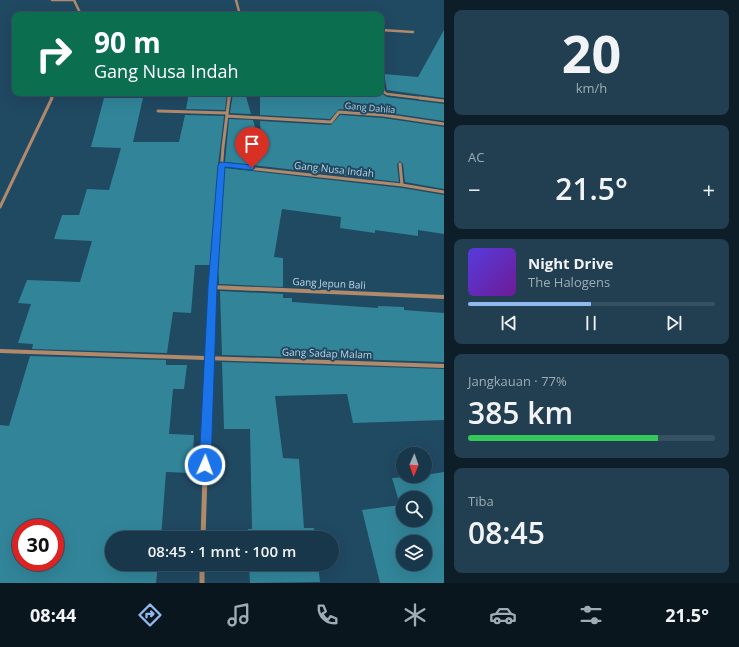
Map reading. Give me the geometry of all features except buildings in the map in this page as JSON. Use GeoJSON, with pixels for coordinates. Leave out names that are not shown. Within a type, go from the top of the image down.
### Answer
{"type":"FeatureCollection","features":[{"type":"Feature","properties":{"kind":"street"},"geometry":{"type":"LineString","coordinates":[[52,0],[74,0],[80,12]]}},
{"type":"Feature","properties":{"kind":"street"},"geometry":{"type":"LineString","coordinates":[[236,0],[239,12]]}},
{"type":"Feature","properties":{"kind":"street"},"geometry":{"type":"LineString","coordinates":[[384,30],[413,32]]}},
{"type":"Feature","properties":{"kind":"street"},"geometry":{"type":"LineString","coordinates":[[384,92],[387,94],[444,101]]}},
{"type":"Feature","properties":{"kind":"street"},"geometry":{"type":"LineString","coordinates":[[0,207],[53,96]]}},
{"type":"Feature","properties":{"kind":"street"},"geometry":{"type":"LineString","coordinates":[[203,531],[212,287],[221,165],[230,96]]}},
{"type":"Feature","properties":{"kind":"street"},"geometry":{"type":"LineString","coordinates":[[158,111],[227,114]]}},
{"type":"Feature","properties":{"kind":"street","name":"Gang Dahlia"},"geometry":{"type":"LineString","coordinates":[[227,114],[331,122],[339,112],[383,114],[444,124]]}},
{"type":"Feature","properties":{"kind":"street"},"geometry":{"type":"LineString","coordinates":[[400,164],[402,185]]}},
{"type":"Feature","properties":{"kind":"street","name":"Gang Nusa Indah"},"geometry":{"type":"LineString","coordinates":[[221,165],[402,185],[444,192]]}},
{"type":"Feature","properties":{"kind":"street","name":"Gang Jepun Bali"},"geometry":{"type":"LineString","coordinates":[[212,287],[444,297]]}},
{"type":"Feature","properties":{"kind":"street","name":"Gang Sadap Malam"},"geometry":{"type":"LineString","coordinates":[[0,351],[444,366]]}},
{"type":"Feature","properties":{"kind":"street"},"geometry":{"type":"LineString","coordinates":[[202,571],[202,583]]}},
{"type":"Feature","properties":{"kind":"route"},"geometry":{"type":"LineString","coordinates":[[205,465],[212,287],[221,165],[252,168]]}}]}
